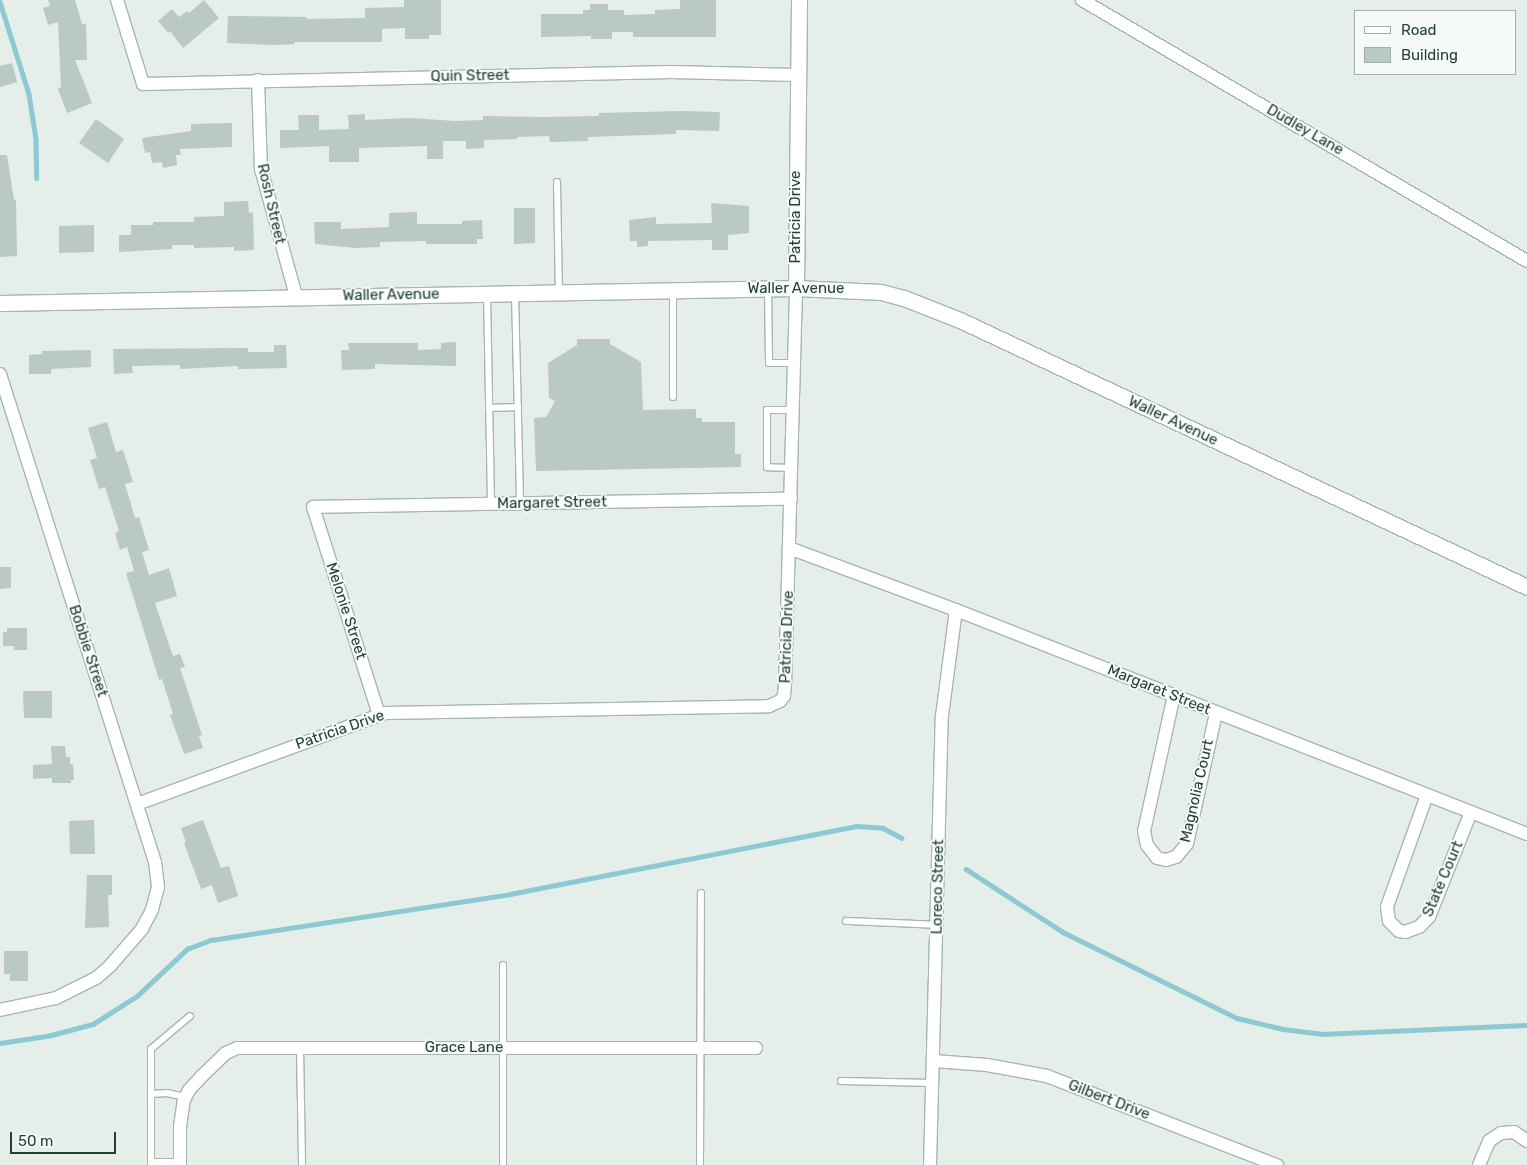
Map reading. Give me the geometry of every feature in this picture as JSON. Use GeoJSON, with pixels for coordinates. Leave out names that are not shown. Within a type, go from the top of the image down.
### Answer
{"type":"FeatureCollection","features":[{"type":"Feature","properties":{"kind":"street","name":"Quin Street"},"geometry":{"type":"LineString","coordinates":[[117,0],[143,84],[672,72],[796,75]]}},
{"type":"Feature","properties":{"kind":"street","name":"Patricia Drive"},"geometry":{"type":"LineString","coordinates":[[137,804],[379,714],[775,704],[780,701],[785,690],[792,468],[796,288],[796,75],[799,0]]}},
{"type":"Feature","properties":{"kind":"street","name":"Dudley Lane"},"geometry":{"type":"LineString","coordinates":[[1082,0],[1527,261]]}},
{"type":"Feature","properties":{"kind":"street","name":"Rosh Street"},"geometry":{"type":"LineString","coordinates":[[258,80],[260,161],[263,184],[296,296]]}},
{"type":"Feature","properties":{"kind":"street","name":"Waller Avenue"},"geometry":{"type":"LineString","coordinates":[[0,303],[768,288],[881,292],[932,309],[1527,587]]}},
{"type":"Feature","properties":{"kind":"street","name":"Bobbie Street"},"geometry":{"type":"LineString","coordinates":[[0,374],[155,862],[158,887],[152,910],[142,929],[110,966],[83,986],[56,998],[0,1010]]}},
{"type":"Feature","properties":{"kind":"street","name":"Margaret Street"},"geometry":{"type":"LineString","coordinates":[[313,507],[791,499]]}},
{"type":"Feature","properties":{"kind":"street","name":"Melonie Street"},"geometry":{"type":"LineString","coordinates":[[313,507],[379,714]]}},
{"type":"Feature","properties":{"kind":"street","name":"Margaret Street"},"geometry":{"type":"LineString","coordinates":[[789,548],[956,610],[1527,834]]}},
{"type":"Feature","properties":{"kind":"street","name":"Loreco Street"},"geometry":{"type":"LineString","coordinates":[[930,1165],[942,716],[956,610]]}},
{"type":"Feature","properties":{"kind":"street","name":"Magnolia Court"},"geometry":{"type":"LineString","coordinates":[[1174,695],[1144,831],[1147,845],[1157,858],[1166,860],[1176,857],[1187,844],[1216,712]]}},
{"type":"Feature","properties":{"kind":"street","name":"State Court"},"geometry":{"type":"LineString","coordinates":[[1427,795],[1387,907],[1389,922],[1399,931],[1405,932],[1418,928],[1429,917],[1471,812]]}},
{"type":"Feature","properties":{"kind":"street","name":"Grace Lane"},"geometry":{"type":"LineString","coordinates":[[188,1094],[226,1053],[236,1048],[756,1048]]}},
{"type":"Feature","properties":{"kind":"street","name":"Gilbert Drive"},"geometry":{"type":"LineString","coordinates":[[934,1061],[987,1064],[1047,1076],[1277,1165]]}},
{"type":"Feature","properties":{"kind":"street"},"geometry":{"type":"LineString","coordinates":[[180,1163],[181,1111],[188,1094]]}},
{"type":"Feature","properties":{"kind":"street"},"geometry":{"type":"LineString","coordinates":[[1479,1165],[1490,1141],[1501,1133],[1514,1132],[1527,1141]]}},
{"type":"Feature","properties":{"kind":"lane"},"geometry":{"type":"LineString","coordinates":[[557,182],[559,292]]}},
{"type":"Feature","properties":{"kind":"lane"},"geometry":{"type":"LineString","coordinates":[[768,288],[769,363],[794,363]]}},
{"type":"Feature","properties":{"kind":"lane"},"geometry":{"type":"LineString","coordinates":[[673,290],[673,397]]}},
{"type":"Feature","properties":{"kind":"lane"},"geometry":{"type":"LineString","coordinates":[[487,293],[491,504]]}},
{"type":"Feature","properties":{"kind":"lane"},"geometry":{"type":"LineString","coordinates":[[516,293],[520,504]]}},
{"type":"Feature","properties":{"kind":"lane"},"geometry":{"type":"LineString","coordinates":[[489,408],[518,407]]}},
{"type":"Feature","properties":{"kind":"lane"},"geometry":{"type":"LineString","coordinates":[[792,468],[767,467],[767,410],[793,410]]}},
{"type":"Feature","properties":{"kind":"lane"},"geometry":{"type":"LineString","coordinates":[[700,1164],[701,893]]}},
{"type":"Feature","properties":{"kind":"lane"},"geometry":{"type":"LineString","coordinates":[[846,922],[937,925]]}},
{"type":"Feature","properties":{"kind":"lane"},"geometry":{"type":"LineString","coordinates":[[503,965],[503,1165]]}},
{"type":"Feature","properties":{"kind":"lane"},"geometry":{"type":"LineString","coordinates":[[180,1163],[151,1164],[151,1049],[190,1016]]}},
{"type":"Feature","properties":{"kind":"lane"},"geometry":{"type":"LineString","coordinates":[[300,1047],[302,1165]]}},
{"type":"Feature","properties":{"kind":"lane"},"geometry":{"type":"LineString","coordinates":[[841,1081],[932,1083]]}},
{"type":"Feature","properties":{"kind":"lane"},"geometry":{"type":"LineString","coordinates":[[151,1094],[188,1094]]}},
{"type":"Feature","properties":{"kind":"building"},"geometry":{"type":"Polygon","coordinates":[[[48,0],[75,0],[82,24],[86,24],[87,60],[75,60],[92,103],[67,113],[58,89],[61,87],[58,22],[48,25],[43,8],[50,6],[48,0]]]}},
{"type":"Feature","properties":{"kind":"building"},"geometry":{"type":"Polygon","coordinates":[[[204,0],[219,18],[183,48],[170,31],[168,33],[158,21],[172,9],[179,17],[187,11],[189,13],[204,0]]]}},
{"type":"Feature","properties":{"kind":"building"},"geometry":{"type":"Polygon","coordinates":[[[404,0],[441,0],[441,35],[429,35],[429,39],[405,39],[405,28],[382,29],[382,42],[294,42],[295,44],[274,45],[227,43],[228,16],[307,17],[307,19],[365,18],[365,8],[404,7],[404,0]]]}},
{"type":"Feature","properties":{"kind":"building"},"geometry":{"type":"Polygon","coordinates":[[[680,0],[716,0],[716,37],[633,37],[633,32],[612,32],[612,39],[591,39],[591,36],[541,37],[541,14],[583,14],[583,10],[590,10],[590,4],[608,4],[608,10],[624,10],[624,15],[655,14],[655,10],[680,9],[680,0]]]}},
{"type":"Feature","properties":{"kind":"building"},"geometry":{"type":"Polygon","coordinates":[[[12,63],[17,82],[0,87],[0,66],[12,63]]]}},
{"type":"Feature","properties":{"kind":"building"},"geometry":{"type":"Polygon","coordinates":[[[720,112],[719,131],[676,130],[676,134],[588,137],[588,141],[550,142],[549,136],[517,137],[517,139],[484,140],[484,148],[466,149],[466,141],[443,141],[443,159],[427,159],[427,146],[359,148],[359,162],[329,162],[329,146],[280,148],[280,130],[299,130],[298,115],[319,115],[319,130],[349,129],[348,115],[365,114],[365,120],[410,118],[456,121],[483,120],[483,116],[599,116],[599,113],[720,112]]]}},
{"type":"Feature","properties":{"kind":"building"},"geometry":{"type":"Polygon","coordinates":[[[96,119],[124,139],[108,163],[79,143],[96,119]]]}},
{"type":"Feature","properties":{"kind":"building"},"geometry":{"type":"Polygon","coordinates":[[[232,123],[232,147],[180,149],[181,155],[176,155],[177,165],[163,168],[162,162],[152,163],[150,152],[145,153],[142,138],[191,131],[191,124],[232,123]]]}},
{"type":"Feature","properties":{"kind":"building"},"geometry":{"type":"Polygon","coordinates":[[[0,155],[7,155],[14,200],[16,200],[17,256],[0,257],[0,155]]]}},
{"type":"Feature","properties":{"kind":"building"},"geometry":{"type":"Polygon","coordinates":[[[248,201],[249,213],[253,212],[254,250],[234,251],[234,247],[194,248],[194,245],[172,245],[172,249],[119,252],[119,235],[131,235],[131,225],[153,225],[153,222],[194,222],[194,217],[224,216],[224,202],[248,201]]]}},
{"type":"Feature","properties":{"kind":"building"},"geometry":{"type":"Polygon","coordinates":[[[711,203],[749,206],[749,233],[728,235],[728,250],[712,250],[712,240],[648,241],[648,246],[637,247],[637,241],[630,241],[629,220],[656,217],[656,224],[712,223],[711,203]]]}},
{"type":"Feature","properties":{"kind":"building"},"geometry":{"type":"Polygon","coordinates":[[[514,208],[535,208],[535,243],[514,244],[514,208]]]}},
{"type":"Feature","properties":{"kind":"building"},"geometry":{"type":"Polygon","coordinates":[[[417,212],[417,224],[462,224],[462,221],[482,220],[483,239],[477,239],[477,244],[426,244],[426,241],[380,242],[380,247],[355,248],[315,244],[314,222],[341,222],[341,229],[389,227],[389,213],[417,212]]]}},
{"type":"Feature","properties":{"kind":"building"},"geometry":{"type":"Polygon","coordinates":[[[94,225],[94,252],[59,253],[59,226],[94,225]]]}},
{"type":"Feature","properties":{"kind":"building"},"geometry":{"type":"Polygon","coordinates":[[[577,339],[610,339],[610,344],[641,362],[643,410],[696,409],[696,418],[702,418],[702,422],[735,422],[735,454],[741,454],[741,467],[536,471],[534,418],[546,417],[555,401],[549,398],[548,363],[577,345],[577,339]]]}},
{"type":"Feature","properties":{"kind":"building"},"geometry":{"type":"Polygon","coordinates":[[[456,342],[456,366],[375,364],[375,369],[342,370],[341,350],[349,350],[348,343],[418,343],[418,350],[441,349],[441,343],[456,342]]]}},
{"type":"Feature","properties":{"kind":"building"},"geometry":{"type":"Polygon","coordinates":[[[274,345],[286,345],[287,368],[238,369],[238,366],[180,369],[180,365],[132,366],[133,373],[114,374],[113,349],[248,348],[248,352],[274,352],[274,345]]]}},
{"type":"Feature","properties":{"kind":"building"},"geometry":{"type":"Polygon","coordinates":[[[91,350],[91,367],[51,369],[51,374],[29,374],[29,355],[42,354],[42,351],[91,350]]]}},
{"type":"Feature","properties":{"kind":"building"},"geometry":{"type":"Polygon","coordinates":[[[107,422],[116,452],[123,450],[133,482],[125,484],[135,518],[139,517],[149,550],[142,552],[149,575],[169,568],[177,596],[155,603],[173,656],[180,654],[185,667],[180,668],[202,735],[199,736],[203,748],[184,754],[170,715],[173,714],[162,679],[159,680],[126,573],[134,571],[127,547],[120,550],[115,533],[119,531],[105,487],[99,489],[90,460],[97,458],[88,428],[107,422]]]}},
{"type":"Feature","properties":{"kind":"building"},"geometry":{"type":"Polygon","coordinates":[[[0,567],[11,567],[11,588],[0,589],[0,567]]]}},
{"type":"Feature","properties":{"kind":"building"},"geometry":{"type":"Polygon","coordinates":[[[7,628],[27,628],[27,650],[14,650],[14,646],[3,646],[3,632],[7,632],[7,628]]]}},
{"type":"Feature","properties":{"kind":"building"},"geometry":{"type":"Polygon","coordinates":[[[23,691],[52,691],[52,718],[24,718],[23,691]]]}},
{"type":"Feature","properties":{"kind":"building"},"geometry":{"type":"Polygon","coordinates":[[[51,746],[65,746],[66,757],[70,757],[70,764],[73,764],[74,780],[71,780],[71,783],[52,783],[52,778],[33,779],[33,765],[52,764],[51,746]]]}},
{"type":"Feature","properties":{"kind":"building"},"geometry":{"type":"Polygon","coordinates":[[[94,820],[95,854],[70,854],[69,821],[94,820]]]}},
{"type":"Feature","properties":{"kind":"building"},"geometry":{"type":"Polygon","coordinates":[[[203,820],[221,868],[229,866],[238,896],[218,903],[212,885],[201,889],[184,843],[186,843],[181,828],[203,820]]]}},
{"type":"Feature","properties":{"kind":"building"},"geometry":{"type":"Polygon","coordinates":[[[87,875],[112,875],[112,895],[108,895],[109,927],[85,928],[87,875]]]}},
{"type":"Feature","properties":{"kind":"building"},"geometry":{"type":"Polygon","coordinates":[[[4,951],[28,951],[28,981],[10,981],[10,974],[4,974],[4,951]]]}},
{"type":"Feature","properties":{"kind":"waterway"},"geometry":{"type":"LineString","coordinates":[[0,2],[29,94],[36,139],[37,178]]}},
{"type":"Feature","properties":{"kind":"waterway"},"geometry":{"type":"LineString","coordinates":[[0,1043],[47,1036],[93,1024],[137,996],[187,949],[211,940],[510,894],[857,826],[883,828],[902,838]]}},
{"type":"Feature","properties":{"kind":"waterway"},"geometry":{"type":"LineString","coordinates":[[966,869],[1063,932],[1237,1018],[1283,1029],[1321,1034],[1527,1025]]}}]}
